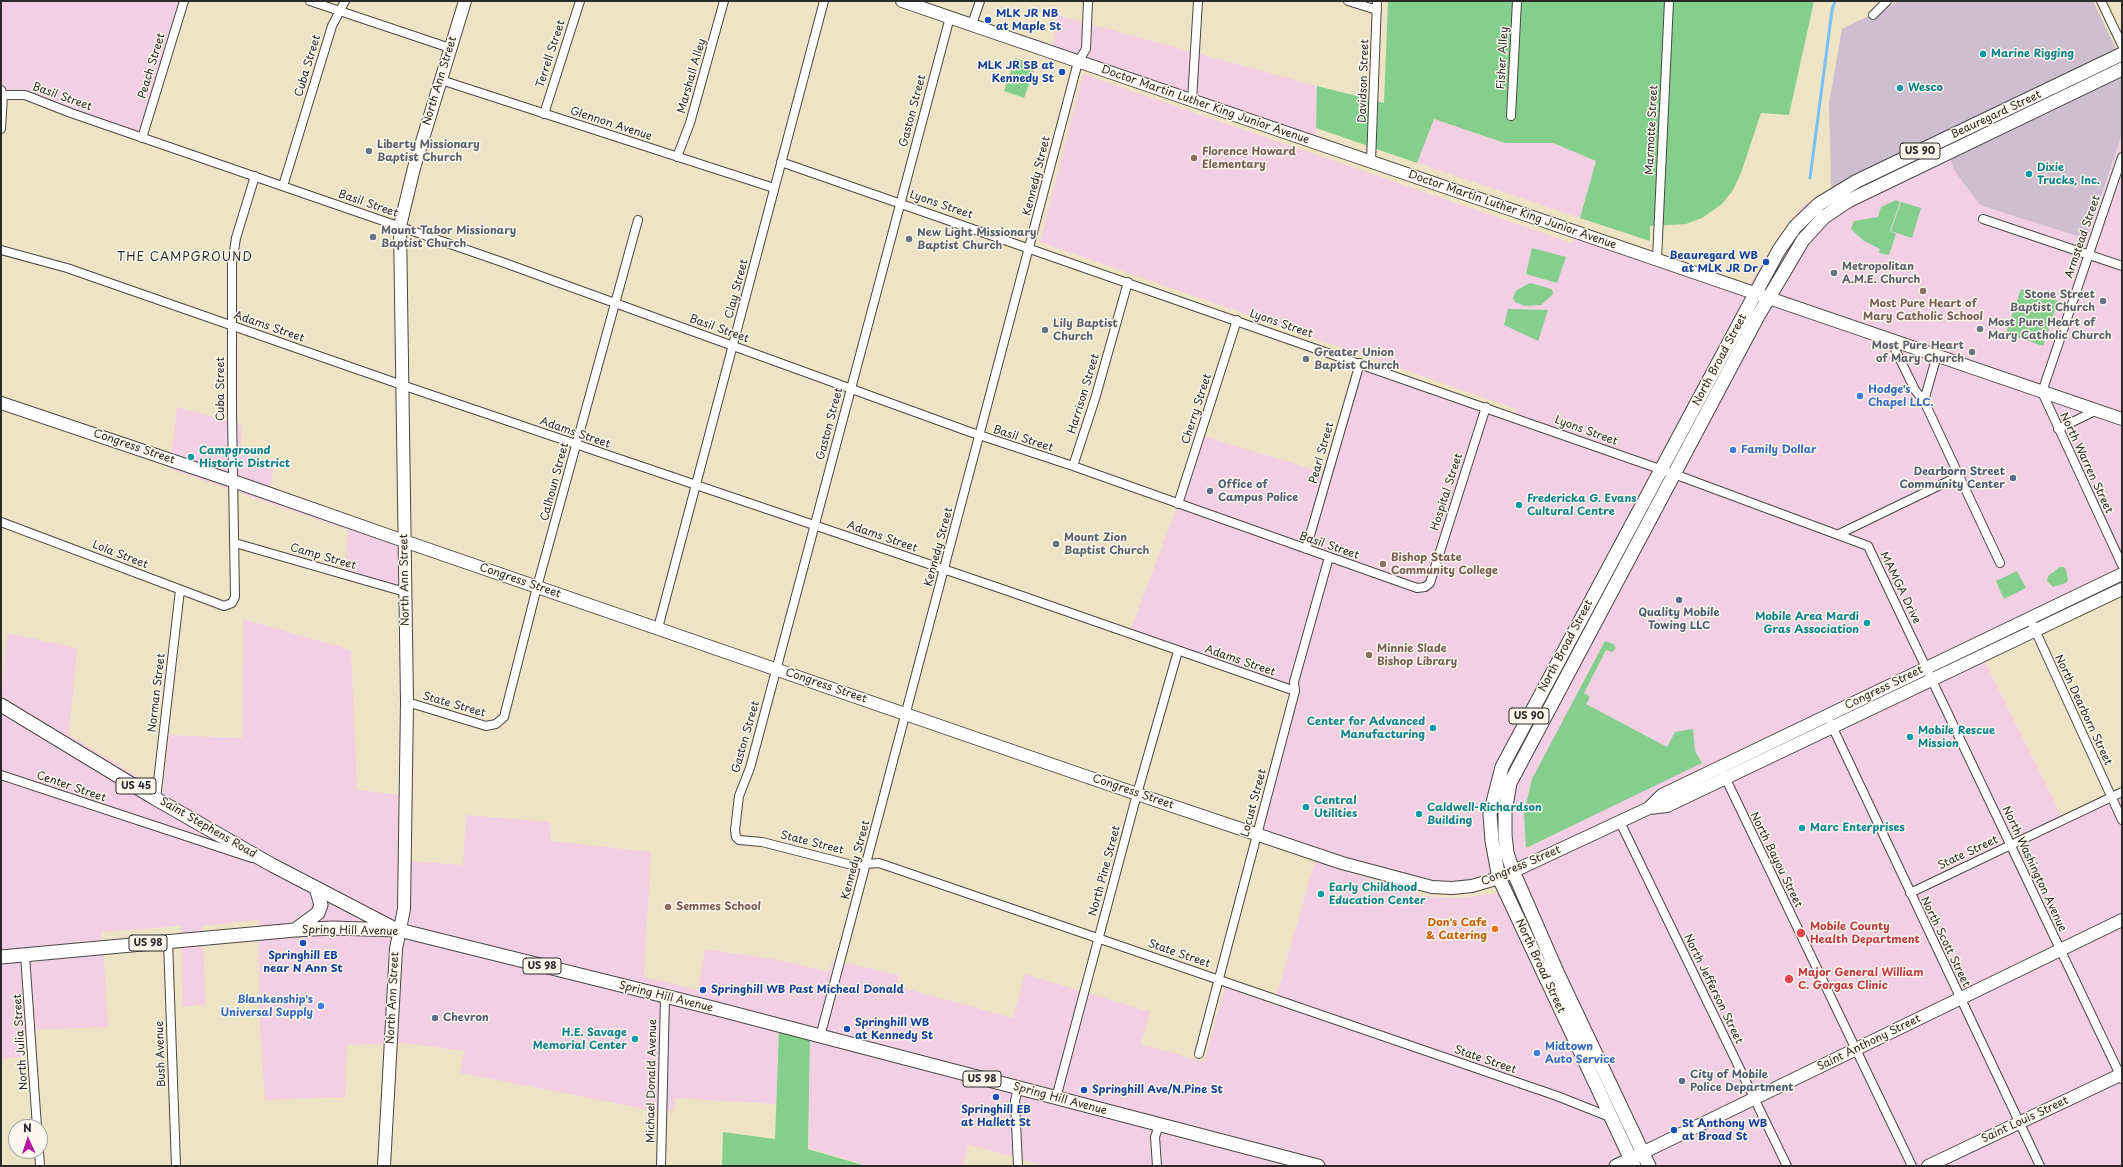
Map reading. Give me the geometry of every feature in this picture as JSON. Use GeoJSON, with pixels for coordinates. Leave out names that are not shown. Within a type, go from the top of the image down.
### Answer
{"type":"FeatureCollection","features":[{"type":"Feature","properties":{"kind":"main road","name":"Beauregard Street"},"geometry":{"type":"LineString","coordinates":[[1756,293],[1779,250],[1795,227],[1819,204],[1857,181],[2122,54]]}},
{"type":"Feature","properties":{"kind":"main road","name":"Beauregard Street"},"geometry":{"type":"LineString","coordinates":[[1769,297],[1803,240],[1824,217],[1848,201],[2122,69]]}},
{"type":"Feature","properties":{"kind":"main road","name":"North Broad Street"},"geometry":{"type":"LineString","coordinates":[[1649,1166],[1636,1159],[1610,1116],[1499,878],[1492,841],[1490,814],[1502,767],[1756,293]]}},
{"type":"Feature","properties":{"kind":"main road","name":"North Broad Street"},"geometry":{"type":"LineString","coordinates":[[1636,1159],[1513,871],[1507,853],[1505,812],[1510,783],[1769,297]]}},
{"type":"Feature","properties":{"kind":"main road","name":"Saint Stephens Road"},"geometry":{"type":"LineString","coordinates":[[1,705],[156,799],[272,865],[399,930]]}},
{"type":"Feature","properties":{"kind":"main road"},"geometry":{"type":"LineString","coordinates":[[295,930],[318,913],[321,906],[316,888]]}},
{"type":"Feature","properties":{"kind":"main road","name":"Spring Hill Avenue"},"geometry":{"type":"LineString","coordinates":[[1,958],[295,930],[332,928],[399,930],[665,997],[1318,1166]]}},
{"type":"Feature","properties":{"kind":"main road","name":"Saint Anthony Street"},"geometry":{"type":"LineString","coordinates":[[1616,1166],[1636,1159]]}},
{"type":"Feature","properties":{"kind":"street","name":"Peach Street"},"geometry":{"type":"LineString","coordinates":[[142,138],[184,1]]}},
{"type":"Feature","properties":{"kind":"street"},"geometry":{"type":"LineString","coordinates":[[310,1],[450,48]]}},
{"type":"Feature","properties":{"kind":"street","name":"Cuba Street"},"geometry":{"type":"LineString","coordinates":[[283,186],[332,26],[345,1]]}},
{"type":"Feature","properties":{"kind":"street","name":"North Ann Street"},"geometry":{"type":"LineString","coordinates":[[384,1166],[396,949],[404,908],[407,702],[400,226],[414,168],[464,1]]}},
{"type":"Feature","properties":{"kind":"street","name":"Terrell Street"},"geometry":{"type":"LineString","coordinates":[[544,114],[580,1]]}},
{"type":"Feature","properties":{"kind":"street","name":"Marshall Alley"},"geometry":{"type":"LineString","coordinates":[[677,157],[690,123],[724,1]]}},
{"type":"Feature","properties":{"kind":"street","name":"Clay Street"},"geometry":{"type":"LineString","coordinates":[[658,628],[824,1]]}},
{"type":"Feature","properties":{"kind":"street","name":"Doctor Martin Luther King Junior Avenue"},"geometry":{"type":"LineString","coordinates":[[902,1],[972,24],[1192,102],[1769,297],[2122,419]]}},
{"type":"Feature","properties":{"kind":"street"},"geometry":{"type":"LineString","coordinates":[[972,24],[980,1]]}},
{"type":"Feature","properties":{"kind":"street","name":"Kennedy Street"},"geometry":{"type":"LineString","coordinates":[[820,1037],[1078,62],[1086,49],[1088,1]]}},
{"type":"Feature","properties":{"kind":"street"},"geometry":{"type":"LineString","coordinates":[[1192,102],[1198,1]]}},
{"type":"Feature","properties":{"kind":"street"},"geometry":{"type":"LineString","coordinates":[[1348,1],[1377,10]]}},
{"type":"Feature","properties":{"kind":"street","name":"Davidson Street"},"geometry":{"type":"LineString","coordinates":[[1372,162],[1377,1]]}},
{"type":"Feature","properties":{"kind":"street","name":"Fisher Alley"},"geometry":{"type":"LineString","coordinates":[[1511,116],[1517,1]]}},
{"type":"Feature","properties":{"kind":"street","name":"Marmotte Street"},"geometry":{"type":"LineString","coordinates":[[1657,259],[1669,1]]}},
{"type":"Feature","properties":{"kind":"street"},"geometry":{"type":"LineString","coordinates":[[1873,15],[1887,1]]}},
{"type":"Feature","properties":{"kind":"street"},"geometry":{"type":"LineString","coordinates":[[2101,1],[2122,45]]}},
{"type":"Feature","properties":{"kind":"street","name":"Gaston Street"},"geometry":{"type":"LineString","coordinates":[[736,837],[735,830],[739,796],[750,768],[777,669],[899,202],[950,17]]}},
{"type":"Feature","properties":{"kind":"street","name":"Glennon Avenue"},"geometry":{"type":"LineString","coordinates":[[441,80],[774,188]]}},
{"type":"Feature","properties":{"kind":"street","name":"Basil Street"},"geometry":{"type":"LineString","coordinates":[[2,93],[26,95],[142,138],[400,226],[616,303],[980,436],[1073,466],[1417,588],[1425,587],[1430,583]]}},
{"type":"Feature","properties":{"kind":"street"},"geometry":{"type":"LineString","coordinates":[[1,129],[2,93]]}},
{"type":"Feature","properties":{"kind":"street","name":"Armstead Street"},"geometry":{"type":"LineString","coordinates":[[2042,392],[2122,157]]}},
{"type":"Feature","properties":{"kind":"street","name":"Lyons Street"},"geometry":{"type":"LineString","coordinates":[[782,162],[1486,407],[1839,534]]}},
{"type":"Feature","properties":{"kind":"street","name":"Cuba Street"},"geometry":{"type":"LineString","coordinates":[[232,603],[236,597],[233,481],[232,264],[236,238],[255,176]]}},
{"type":"Feature","properties":{"kind":"street","name":"Calhoun Street"},"geometry":{"type":"LineString","coordinates":[[496,724],[504,717],[537,587],[638,220]]}},
{"type":"Feature","properties":{"kind":"street"},"geometry":{"type":"LineString","coordinates":[[1983,220],[2122,266]]}},
{"type":"Feature","properties":{"kind":"street","name":"Adams Street"},"geometry":{"type":"LineString","coordinates":[[1,250],[67,268],[576,445],[1295,691]]}},
{"type":"Feature","properties":{"kind":"street","name":"Harrison Street"},"geometry":{"type":"LineString","coordinates":[[1073,466],[1095,399],[1128,282]]}},
{"type":"Feature","properties":{"kind":"street","name":"Cherry Street"},"geometry":{"type":"LineString","coordinates":[[1178,504],[1237,320]]}},
{"type":"Feature","properties":{"kind":"street"},"geometry":{"type":"LineString","coordinates":[[1890,340],[1915,390],[1924,401],[2000,563]]}},
{"type":"Feature","properties":{"kind":"street"},"geometry":{"type":"LineString","coordinates":[[1924,401],[1937,355]]}},
{"type":"Feature","properties":{"kind":"street","name":"Pearl Street"},"geometry":{"type":"LineString","coordinates":[[1306,549],[1360,363]]}},
{"type":"Feature","properties":{"kind":"street","name":"North Warren Street"},"geometry":{"type":"LineString","coordinates":[[2042,392],[2122,565]]}},
{"type":"Feature","properties":{"kind":"street","name":"Congress Street"},"geometry":{"type":"LineString","coordinates":[[1,403],[233,481],[404,542],[658,628],[1137,794],[1342,863],[1432,887],[1452,888],[1472,886],[1499,878],[1649,808],[1662,795],[2122,574]]}},
{"type":"Feature","properties":{"kind":"street","name":"Hospital Street"},"geometry":{"type":"LineString","coordinates":[[1430,583],[1486,407]]}},
{"type":"Feature","properties":{"kind":"street"},"geometry":{"type":"LineString","coordinates":[[2058,429],[2097,410]]}},
{"type":"Feature","properties":{"kind":"street"},"geometry":{"type":"LineString","coordinates":[[1839,534],[1959,476]]}},
{"type":"Feature","properties":{"kind":"street","name":"Lola Street"},"geometry":{"type":"LineString","coordinates":[[1,522],[224,606],[232,603]]}},
{"type":"Feature","properties":{"kind":"street","name":"MAMGA Drive"},"geometry":{"type":"LineString","coordinates":[[1839,534],[1868,546],[1927,668]]}},
{"type":"Feature","properties":{"kind":"street","name":"Camp Street"},"geometry":{"type":"LineString","coordinates":[[235,543],[405,592]]}},
{"type":"Feature","properties":{"kind":"street","name":"Locust Street"},"geometry":{"type":"LineString","coordinates":[[1199,1054],[1295,691],[1294,682],[1329,557]]}},
{"type":"Feature","properties":{"kind":"street","name":"Congress Street"},"geometry":{"type":"LineString","coordinates":[[1649,808],[1667,806],[2122,589]]}},
{"type":"Feature","properties":{"kind":"street","name":"Norman Street"},"geometry":{"type":"LineString","coordinates":[[156,799],[180,590]]}},
{"type":"Feature","properties":{"kind":"street","name":"North Dearborn Street"},"geometry":{"type":"LineString","coordinates":[[2030,618],[2122,820]]}},
{"type":"Feature","properties":{"kind":"street","name":"North Pine Street"},"geometry":{"type":"LineString","coordinates":[[1056,1098],[1137,794],[1178,651]]}},
{"type":"Feature","properties":{"kind":"street","name":"North Washington Avenue"},"geometry":{"type":"LineString","coordinates":[[1927,668],[2121,1077]]}},
{"type":"Feature","properties":{"kind":"street","name":"State Street"},"geometry":{"type":"LineString","coordinates":[[407,702],[486,726],[496,724]]}},
{"type":"Feature","properties":{"kind":"street","name":"North Scott Street"},"geometry":{"type":"LineString","coordinates":[[1827,716],[2040,1166]]}},
{"type":"Feature","properties":{"kind":"street","name":"North Bayou Street"},"geometry":{"type":"LineString","coordinates":[[1720,767],[1912,1166]]}},
{"type":"Feature","properties":{"kind":"street","name":"Center Street"},"geometry":{"type":"LineString","coordinates":[[1,775],[272,865]]}},
{"type":"Feature","properties":{"kind":"street","name":"State Street"},"geometry":{"type":"LineString","coordinates":[[1910,893],[2122,792]]}},
{"type":"Feature","properties":{"kind":"street","name":"North Jefferson Street"},"geometry":{"type":"LineString","coordinates":[[1620,822],[1787,1166]]}},
{"type":"Feature","properties":{"kind":"street","name":"State Street"},"geometry":{"type":"LineString","coordinates":[[736,837],[739,840],[762,842],[852,865],[880,863],[1557,1096],[1610,1116]]}},
{"type":"Feature","properties":{"kind":"street","name":"Saint Anthony Street"},"geometry":{"type":"LineString","coordinates":[[1636,1159],[1754,1098],[2122,920]]}},
{"type":"Feature","properties":{"kind":"street","name":"Bush Avenue"},"geometry":{"type":"LineString","coordinates":[[168,941],[176,1166]]}},
{"type":"Feature","properties":{"kind":"street","name":"North Julia Street"},"geometry":{"type":"LineString","coordinates":[[26,955],[36,1119]]}},
{"type":"Feature","properties":{"kind":"street","name":"Michael Donald Avenue"},"geometry":{"type":"LineString","coordinates":[[661,1166],[665,997]]}},
{"type":"Feature","properties":{"kind":"street","name":"Saint Louis Street"},"geometry":{"type":"LineString","coordinates":[[1928,1166],[2019,1122],[2121,1077]]}},
{"type":"Feature","properties":{"kind":"street"},"geometry":{"type":"LineString","coordinates":[[1018,1088],[1015,1101],[1018,1166]]}},
{"type":"Feature","properties":{"kind":"street"},"geometry":{"type":"LineString","coordinates":[[1157,1166],[1155,1137],[1159,1125]]}},
{"type":"Feature","properties":{"kind":"shaded area"},"geometry":{"type":"Polygon","coordinates":[[[1,1],[184,1],[142,138],[26,95],[3,95],[1,90],[1,1]]]}},
{"type":"Feature","properties":{"kind":"shaded area"},"geometry":{"type":"Polygon","coordinates":[[[1899,1],[2093,1],[2122,61],[2122,134],[2087,239],[1980,205],[1954,170],[1943,134],[1831,189],[1829,103],[1842,29],[1899,1]]]}},
{"type":"Feature","properties":{"kind":"shaded area"},"geometry":{"type":"Polygon","coordinates":[[[1057,15],[1317,86],[1316,138],[1053,49],[1057,15]]]}},
{"type":"Feature","properties":{"kind":"shaded area"},"geometry":{"type":"Polygon","coordinates":[[[1083,74],[1572,243],[1576,231],[1747,289],[1776,241],[1803,205],[1943,134],[2087,239],[2122,134],[2122,585],[1979,650],[2062,817],[2122,789],[2122,1166],[1626,1166],[1624,1156],[1604,1166],[1043,1166],[968,1144],[964,1166],[866,1165],[809,1148],[810,1039],[779,1031],[776,1104],[675,1098],[674,1111],[646,1109],[460,1073],[465,1051],[403,1043],[347,1045],[345,1097],[265,1100],[259,1009],[258,920],[202,926],[206,1004],[183,1007],[181,926],[102,932],[108,1027],[21,1030],[22,1057],[1,1059],[1,695],[7,633],[77,648],[69,735],[163,792],[169,735],[242,738],[243,619],[351,650],[357,790],[411,796],[409,861],[463,865],[466,815],[550,822],[551,841],[651,852],[644,977],[698,990],[705,949],[784,961],[829,972],[833,960],[899,975],[897,986],[1013,1018],[1025,974],[1150,1012],[1141,1044],[1204,1062],[1225,986],[1274,1005],[1315,861],[1422,896],[1459,898],[1499,893],[1495,879],[1452,888],[1257,834],[1295,691],[1129,634],[1178,504],[1200,435],[1328,474],[1360,363],[1514,417],[1516,409],[1040,242],[1083,74]]]}},
{"type":"Feature","properties":{"kind":"shaded area"},"geometry":{"type":"Polygon","coordinates":[[[1434,119],[1505,143],[1553,143],[1596,161],[1580,218],[1417,163],[1434,119]]]}},
{"type":"Feature","properties":{"kind":"shaded area"},"geometry":{"type":"Polygon","coordinates":[[[177,407],[241,425],[241,453],[275,463],[269,490],[401,533],[401,587],[345,570],[348,530],[170,469],[177,407]]]}},
{"type":"Feature","properties":{"kind":"green space"},"geometry":{"type":"Polygon","coordinates":[[[1388,1],[1814,1],[1789,115],[1761,113],[1741,173],[1733,190],[1722,204],[1702,218],[1686,224],[1650,226],[1650,241],[1580,218],[1596,161],[1553,143],[1505,143],[1434,119],[1417,163],[1316,128],[1317,86],[1384,103],[1388,1]]]}},
{"type":"Feature","properties":{"kind":"green space"},"geometry":{"type":"Polygon","coordinates":[[[1015,58],[1036,65],[1024,98],[1004,91],[1015,58]]]}},
{"type":"Feature","properties":{"kind":"green space"},"geometry":{"type":"Polygon","coordinates":[[[1896,200],[1900,202],[1890,231],[1896,234],[1889,255],[1879,253],[1880,249],[1864,241],[1851,229],[1854,221],[1878,217],[1881,207],[1896,200]]]}},
{"type":"Feature","properties":{"kind":"green space"},"geometry":{"type":"Polygon","coordinates":[[[1901,202],[1921,208],[1912,238],[1891,231],[1901,202]]]}},
{"type":"Feature","properties":{"kind":"green space"},"geometry":{"type":"Polygon","coordinates":[[[1532,248],[1566,257],[1557,283],[1526,274],[1532,248]]]}},
{"type":"Feature","properties":{"kind":"green space"},"geometry":{"type":"Polygon","coordinates":[[[1530,283],[1552,289],[1553,294],[1541,305],[1525,306],[1515,302],[1513,297],[1517,290],[1530,283]]]}},
{"type":"Feature","properties":{"kind":"green space"},"geometry":{"type":"Polygon","coordinates":[[[2021,289],[2058,301],[2043,346],[2006,333],[2021,289]]]}},
{"type":"Feature","properties":{"kind":"green space"},"geometry":{"type":"Polygon","coordinates":[[[1508,309],[1548,310],[1538,341],[1504,325],[1508,309]]]}},
{"type":"Feature","properties":{"kind":"green space"},"geometry":{"type":"Polygon","coordinates":[[[2060,567],[2064,567],[2066,570],[2068,580],[2066,583],[2053,587],[2047,581],[2048,576],[2060,567]]]}},
{"type":"Feature","properties":{"kind":"green space"},"geometry":{"type":"Polygon","coordinates":[[[2017,571],[2026,588],[2004,599],[1996,581],[2017,571]]]}},
{"type":"Feature","properties":{"kind":"green space"},"geometry":{"type":"Polygon","coordinates":[[[1605,641],[1613,644],[1616,648],[1612,652],[1606,650],[1584,693],[1590,697],[1586,704],[1667,747],[1675,732],[1693,729],[1695,751],[1702,763],[1526,848],[1524,813],[1532,779],[1605,641]]]}},
{"type":"Feature","properties":{"kind":"green space"},"geometry":{"type":"Polygon","coordinates":[[[779,1030],[810,1038],[808,1149],[866,1166],[722,1166],[723,1132],[775,1139],[779,1030]]]}},
{"type":"Feature","properties":{"kind":"waterway"},"geometry":{"type":"LineString","coordinates":[[1810,178],[1832,10],[1835,1]]}},
{"type":"Feature","properties":{"kind":"place","name":"MLK JR NB at Maple St"},"geometry":{"type":"Point","coordinates":[988,20]}},
{"type":"Feature","properties":{"kind":"place","name":"Marine Rigging"},"geometry":{"type":"Point","coordinates":[1983,54]}},
{"type":"Feature","properties":{"kind":"place","name":"MLK JR SB at Kennedy St"},"geometry":{"type":"Point","coordinates":[1062,72]}},
{"type":"Feature","properties":{"kind":"place","name":"Wesco"},"geometry":{"type":"Point","coordinates":[1900,88]}},
{"type":"Feature","properties":{"kind":"place","name":"Liberty Missionary Baptist Church"},"geometry":{"type":"Point","coordinates":[369,151]}},
{"type":"Feature","properties":{"kind":"place","name":"Florence Howard Elementary"},"geometry":{"type":"Point","coordinates":[1194,158]}},
{"type":"Feature","properties":{"kind":"place","name":"Dixie Trucks, Inc."},"geometry":{"type":"Point","coordinates":[2029,174]}},
{"type":"Feature","properties":{"kind":"place","name":"Mount Tabor Missionary Baptist Church"},"geometry":{"type":"Point","coordinates":[373,237]}},
{"type":"Feature","properties":{"kind":"place","name":"New Light Missionary Baptist Church"},"geometry":{"type":"Point","coordinates":[909,239]}},
{"type":"Feature","properties":{"kind":"place","name":"Beauregard WB at MLK JR Dr"},"geometry":{"type":"Point","coordinates":[1766,262]}},
{"type":"Feature","properties":{"kind":"place","name":"Metropolitan A.M.E. Church"},"geometry":{"type":"Point","coordinates":[1834,273]}},
{"type":"Feature","properties":{"kind":"place","name":"Most Pure Heart of Mary Catholic School"},"geometry":{"type":"Point","coordinates":[1923,291]}},
{"type":"Feature","properties":{"kind":"place","name":"Stone Street Baptist Church"},"geometry":{"type":"Point","coordinates":[2103,301]}},
{"type":"Feature","properties":{"kind":"place","name":"Most Pure Heart of Mary Catholic Church"},"geometry":{"type":"Point","coordinates":[1980,329]}},
{"type":"Feature","properties":{"kind":"place","name":"Lily Baptist Church"},"geometry":{"type":"Point","coordinates":[1045,330]}},
{"type":"Feature","properties":{"kind":"place","name":"Most Pure Heart of Mary Church"},"geometry":{"type":"Point","coordinates":[1972,352]}},
{"type":"Feature","properties":{"kind":"place","name":"Greater Union Baptist Church"},"geometry":{"type":"Point","coordinates":[1306,359]}},
{"type":"Feature","properties":{"kind":"place","name":"Hodge's Chapel LLC."},"geometry":{"type":"Point","coordinates":[1860,396]}},
{"type":"Feature","properties":{"kind":"place","name":"Family Dollar"},"geometry":{"type":"Point","coordinates":[1733,450]}},
{"type":"Feature","properties":{"kind":"place","name":"Campground Historic District"},"geometry":{"type":"Point","coordinates":[191,457]}},
{"type":"Feature","properties":{"kind":"place","name":"Dearborn Street Community Center"},"geometry":{"type":"Point","coordinates":[2013,478]}},
{"type":"Feature","properties":{"kind":"place","name":"Office of Campus Police"},"geometry":{"type":"Point","coordinates":[1210,491]}},
{"type":"Feature","properties":{"kind":"place","name":"Fredericka G. Evans Cultural Centre"},"geometry":{"type":"Point","coordinates":[1519,505]}},
{"type":"Feature","properties":{"kind":"place","name":"Mount Zion Baptist Church"},"geometry":{"type":"Point","coordinates":[1056,544]}},
{"type":"Feature","properties":{"kind":"place","name":"Bishop State Community College"},"geometry":{"type":"Point","coordinates":[1383,564]}},
{"type":"Feature","properties":{"kind":"place","name":"Quality Mobile Towing LLC"},"geometry":{"type":"Point","coordinates":[1679,600]}},
{"type":"Feature","properties":{"kind":"place","name":"Mobile Area Mardi Gras Association"},"geometry":{"type":"Point","coordinates":[1867,623]}},
{"type":"Feature","properties":{"kind":"place","name":"Minnie Slade Bishop Library"},"geometry":{"type":"Point","coordinates":[1369,655]}},
{"type":"Feature","properties":{"kind":"place","name":"Center for Advanced Manufacturing"},"geometry":{"type":"Point","coordinates":[1433,728]}},
{"type":"Feature","properties":{"kind":"place","name":"Mobile Rescue Mission"},"geometry":{"type":"Point","coordinates":[1910,737]}},
{"type":"Feature","properties":{"kind":"place","name":"Central Utilities"},"geometry":{"type":"Point","coordinates":[1306,807]}},
{"type":"Feature","properties":{"kind":"place","name":"Caldwell-Richardson Building"},"geometry":{"type":"Point","coordinates":[1419,814]}},
{"type":"Feature","properties":{"kind":"place","name":"Marc Enterprises"},"geometry":{"type":"Point","coordinates":[1802,828]}},
{"type":"Feature","properties":{"kind":"place","name":"Early Childhood Education Center"},"geometry":{"type":"Point","coordinates":[1321,894]}},
{"type":"Feature","properties":{"kind":"place","name":"Semmes School"},"geometry":{"type":"Point","coordinates":[668,907]}},
{"type":"Feature","properties":{"kind":"place","name":"Don's Cafe & Catering"},"geometry":{"type":"Point","coordinates":[1495,929]}},
{"type":"Feature","properties":{"kind":"place","name":"Mobile County Health Department"},"geometry":{"type":"Point","coordinates":[1801,933]}},
{"type":"Feature","properties":{"kind":"place","name":"Springhill EB near N Ann St"},"geometry":{"type":"Point","coordinates":[303,943]}},
{"type":"Feature","properties":{"kind":"place","name":"Major General William C. Gorgas Clinic"},"geometry":{"type":"Point","coordinates":[1789,979]}},
{"type":"Feature","properties":{"kind":"place","name":"Springhill WB Past Micheal Donald"},"geometry":{"type":"Point","coordinates":[703,990]}},
{"type":"Feature","properties":{"kind":"place","name":"Blankenship's Universal Supply"},"geometry":{"type":"Point","coordinates":[321,1006]}},
{"type":"Feature","properties":{"kind":"place","name":"Chevron"},"geometry":{"type":"Point","coordinates":[435,1018]}},
{"type":"Feature","properties":{"kind":"place","name":"Springhill WB at Kennedy St"},"geometry":{"type":"Point","coordinates":[847,1029]}},
{"type":"Feature","properties":{"kind":"place","name":"H.E. Savage Memorial Center"},"geometry":{"type":"Point","coordinates":[635,1039]}},
{"type":"Feature","properties":{"kind":"place","name":"Midtown Auto Service"},"geometry":{"type":"Point","coordinates":[1537,1053]}},
{"type":"Feature","properties":{"kind":"place","name":"City of Mobile Police Department"},"geometry":{"type":"Point","coordinates":[1682,1081]}},
{"type":"Feature","properties":{"kind":"place","name":"Springhill Ave/N.Pine St"},"geometry":{"type":"Point","coordinates":[1084,1090]}},
{"type":"Feature","properties":{"kind":"place","name":"Springhill EB at Hallett St"},"geometry":{"type":"Point","coordinates":[996,1097]}},
{"type":"Feature","properties":{"kind":"place","name":"St Anthony WB at Broad St"},"geometry":{"type":"Point","coordinates":[1674,1130]}},
{"type":"Feature","properties":{"kind":"district","name":"THE CAMPGROUND"},"geometry":{"type":"Point","coordinates":[185,258]}}]}
